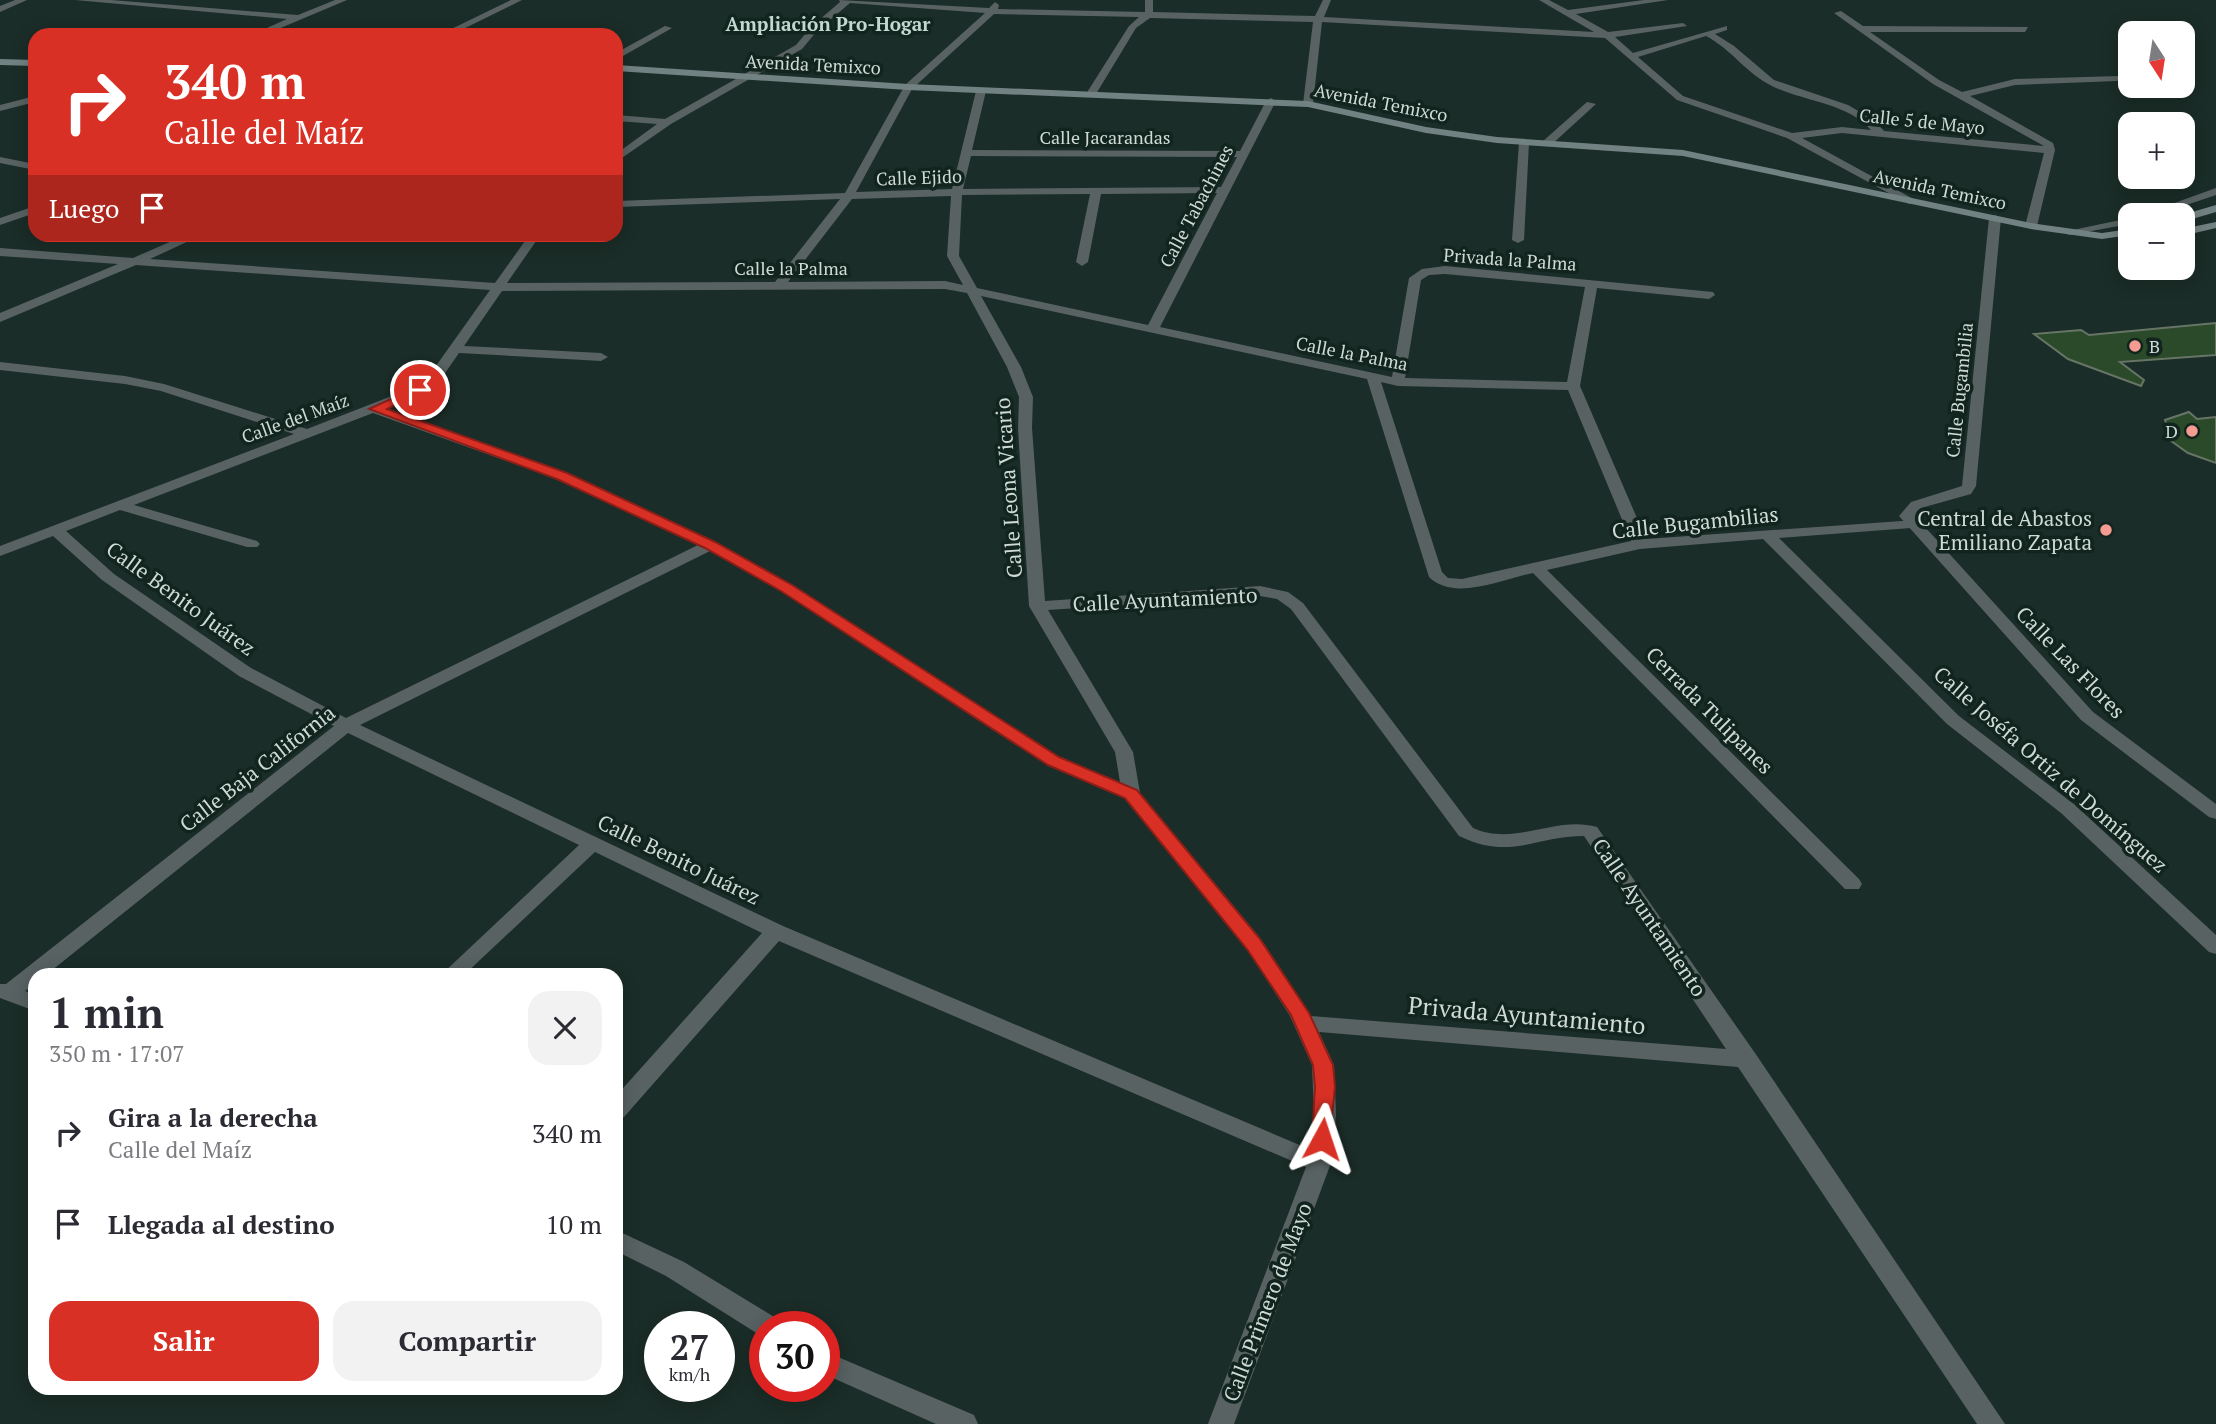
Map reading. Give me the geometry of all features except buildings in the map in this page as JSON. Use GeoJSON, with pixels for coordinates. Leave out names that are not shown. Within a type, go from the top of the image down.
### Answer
{"type":"FeatureCollection","features":[{"type":"Feature","properties":{"kind":"main road"},"geometry":{"type":"LineString","coordinates":[[0,62],[28,63]]}},
{"type":"Feature","properties":{"kind":"main road","name":"Avenida Temixco"},"geometry":{"type":"LineString","coordinates":[[623,69],[981,91],[1308,104],[1426,130],[1524,143],[1683,153],[2031,226],[2102,236],[2118,234]]}},
{"type":"Feature","properties":{"kind":"main road"},"geometry":{"type":"LineString","coordinates":[[2195,215],[2216,208]]}},
{"type":"Feature","properties":{"kind":"main road"},"geometry":{"type":"LineString","coordinates":[[2195,230],[2216,225]]}},
{"type":"Feature","properties":{"kind":"main road"},"geometry":{"type":"LineString","coordinates":[[2102,236],[2118,237]]}},
{"type":"Feature","properties":{"kind":"street"},"geometry":{"type":"LineString","coordinates":[[0,9],[23,0]]}},
{"type":"Feature","properties":{"kind":"street"},"geometry":{"type":"LineString","coordinates":[[79,0],[301,18]]}},
{"type":"Feature","properties":{"kind":"street"},"geometry":{"type":"LineString","coordinates":[[275,28],[343,0]]}},
{"type":"Feature","properties":{"kind":"street"},"geometry":{"type":"LineString","coordinates":[[459,28],[518,0]]}},
{"type":"Feature","properties":{"kind":"street"},"geometry":{"type":"LineString","coordinates":[[623,154],[667,122],[799,47],[814,29],[846,0],[992,11],[1318,19],[1607,35],[1683,26]]}},
{"type":"Feature","properties":{"kind":"street"},"geometry":{"type":"LineString","coordinates":[[779,285],[848,197],[908,87],[992,11],[997,0]]}},
{"type":"Feature","properties":{"kind":"street"},"geometry":{"type":"LineString","coordinates":[[1149,0],[1149,14]]}},
{"type":"Feature","properties":{"kind":"street"},"geometry":{"type":"LineString","coordinates":[[1308,104],[1318,19],[1327,0]]}},
{"type":"Feature","properties":{"kind":"street","name":"Calle 5 de Mayo"},"geometry":{"type":"LineString","coordinates":[[1543,0],[1607,35],[1681,98],[1791,136],[1913,202]]}},
{"type":"Feature","properties":{"kind":"street"},"geometry":{"type":"LineString","coordinates":[[1566,13],[1664,0]]}},
{"type":"Feature","properties":{"kind":"street"},"geometry":{"type":"LineString","coordinates":[[1838,13],[1960,96],[2048,143],[2050,150],[2031,226]]}},
{"type":"Feature","properties":{"kind":"street"},"geometry":{"type":"LineString","coordinates":[[1091,94],[1133,26],[1149,14]]}},
{"type":"Feature","properties":{"kind":"street"},"geometry":{"type":"LineString","coordinates":[[1633,57],[1724,27]]}},
{"type":"Feature","properties":{"kind":"street"},"geometry":{"type":"LineString","coordinates":[[623,53],[668,29]]}},
{"type":"Feature","properties":{"kind":"street"},"geometry":{"type":"LineString","coordinates":[[1861,29],[2025,29]]}},
{"type":"Feature","properties":{"kind":"street"},"geometry":{"type":"LineString","coordinates":[[1706,33],[1734,50],[1768,81],[1785,89],[1853,109],[1869,118],[1881,134]]}},
{"type":"Feature","properties":{"kind":"street"},"geometry":{"type":"LineString","coordinates":[[1960,96],[2015,82],[2118,78]]}},
{"type":"Feature","properties":{"kind":"street","name":"Calle Leona Vicario"},"geometry":{"type":"LineString","coordinates":[[981,91],[957,192],[953,256],[1014,367],[1026,397],[1025,428],[1037,606],[1124,752],[1131,794]]}},
{"type":"Feature","properties":{"kind":"street","name":"Calle Tabachines"},"geometry":{"type":"LineString","coordinates":[[1153,328],[1271,101]]}},
{"type":"Feature","properties":{"kind":"street"},"geometry":{"type":"LineString","coordinates":[[0,108],[28,102]]}},
{"type":"Feature","properties":{"kind":"street"},"geometry":{"type":"LineString","coordinates":[[1546,145],[1591,104]]}},
{"type":"Feature","properties":{"kind":"street"},"geometry":{"type":"LineString","coordinates":[[623,119],[667,122]]}},
{"type":"Feature","properties":{"kind":"street","name":"Calle 5 de Mayo"},"geometry":{"type":"LineString","coordinates":[[1791,136],[1842,130],[2050,150]]}},
{"type":"Feature","properties":{"kind":"street"},"geometry":{"type":"LineString","coordinates":[[1518,240],[1524,143]]}},
{"type":"Feature","properties":{"kind":"street","name":"Calle Jacarandas"},"geometry":{"type":"LineString","coordinates":[[965,153],[1244,154]]}},
{"type":"Feature","properties":{"kind":"street"},"geometry":{"type":"LineString","coordinates":[[0,160],[28,166]]}},
{"type":"Feature","properties":{"kind":"street","name":"Calle Ejido"},"geometry":{"type":"LineString","coordinates":[[623,204],[957,192],[1223,190]]}},
{"type":"Feature","properties":{"kind":"street"},"geometry":{"type":"LineString","coordinates":[[1082,262],[1096,191]]}},
{"type":"Feature","properties":{"kind":"street"},"geometry":{"type":"LineString","coordinates":[[2182,203],[2216,191]]}},
{"type":"Feature","properties":{"kind":"street"},"geometry":{"type":"LineString","coordinates":[[0,222],[28,212]]}},
{"type":"Feature","properties":{"kind":"street","name":"Calle Bugambilia"},"geometry":{"type":"LineString","coordinates":[[1911,523],[1907,516],[1916,505],[1966,492],[1969,486],[1995,218]]}},
{"type":"Feature","properties":{"kind":"street"},"geometry":{"type":"LineString","coordinates":[[2069,232],[2118,223]]}},
{"type":"Feature","properties":{"kind":"street"},"geometry":{"type":"LineString","coordinates":[[0,318],[181,242]]}},
{"type":"Feature","properties":{"kind":"street","name":"Calle del Maíz"},"geometry":{"type":"LineString","coordinates":[[0,551],[375,409],[430,383],[531,242]]}},
{"type":"Feature","properties":{"kind":"street","name":"Calle la Palma"},"geometry":{"type":"LineString","coordinates":[[0,252],[501,287],[945,285],[1398,382],[1573,386]]}},
{"type":"Feature","properties":{"kind":"street","name":"Privada la Palma"},"geometry":{"type":"LineString","coordinates":[[1398,382],[1415,278],[1426,272],[1445,270],[1709,295]]}},
{"type":"Feature","properties":{"kind":"street"},"geometry":{"type":"LineString","coordinates":[[1592,283],[1573,386],[1640,544]]}},
{"type":"Feature","properties":{"kind":"street"},"geometry":{"type":"LineString","coordinates":[[455,349],[601,357]]}},
{"type":"Feature","properties":{"kind":"street"},"geometry":{"type":"LineString","coordinates":[[0,366],[125,380],[164,388],[306,433]]}},
{"type":"Feature","properties":{"kind":"street","name":"Calle Bugambilias"},"geometry":{"type":"LineString","coordinates":[[1373,377],[1435,573],[1444,583],[1462,584],[1640,544],[1911,523]]}},
{"type":"Feature","properties":{"kind":"street","name":"Calle Primero de Mayo"},"geometry":{"type":"LineString","coordinates":[[375,409],[562,476],[710,545],[787,588],[1054,761],[1131,794],[1254,944],[1304,1023],[1323,1065],[1325,1087],[1319,1163],[1221,1424]]}},
{"type":"Feature","properties":{"kind":"street"},"geometry":{"type":"LineString","coordinates":[[122,506],[252,544]]}},
{"type":"Feature","properties":{"kind":"street","name":"Calle Las Flores"},"geometry":{"type":"LineString","coordinates":[[1911,523],[2087,716],[2216,813]]}},
{"type":"Feature","properties":{"kind":"street","name":"Calle Benito Juárez"},"geometry":{"type":"LineString","coordinates":[[55,530],[108,577],[245,672],[345,725],[776,931],[1319,1163]]}},
{"type":"Feature","properties":{"kind":"street","name":"Calle Joséfa Ortiz de Domínguez"},"geometry":{"type":"LineString","coordinates":[[1768,535],[1953,720],[2068,809],[2216,947]]}},
{"type":"Feature","properties":{"kind":"street","name":"Calle Baja California"},"geometry":{"type":"LineString","coordinates":[[35,968],[345,725],[710,545]]}},
{"type":"Feature","properties":{"kind":"street","name":"Cerrada Tulipanes"},"geometry":{"type":"LineString","coordinates":[[1536,567],[1852,884]]}},
{"type":"Feature","properties":{"kind":"street","name":"Calle Ayuntamiento"},"geometry":{"type":"LineString","coordinates":[[1037,606],[1260,591],[1282,595],[1297,606],[1466,832],[1482,841],[1502,843],[1581,829],[1590,831],[1992,1424]]}},
{"type":"Feature","properties":{"kind":"street"},"geometry":{"type":"LineString","coordinates":[[459,968],[593,843]]}},
{"type":"Feature","properties":{"kind":"street"},"geometry":{"type":"LineString","coordinates":[[623,1103],[776,931]]}},
{"type":"Feature","properties":{"kind":"street","name":"Calle Baja California"},"geometry":{"type":"LineString","coordinates":[[4,992],[28,973]]}},
{"type":"Feature","properties":{"kind":"street"},"geometry":{"type":"LineString","coordinates":[[4,992],[28,1001]]}},
{"type":"Feature","properties":{"kind":"street","name":"Privada Ayuntamiento"},"geometry":{"type":"LineString","coordinates":[[1304,1023],[1747,1059]]}},
{"type":"Feature","properties":{"kind":"street"},"geometry":{"type":"LineString","coordinates":[[623,1243],[675,1269],[749,1315]]}},
{"type":"Feature","properties":{"kind":"street"},"geometry":{"type":"LineString","coordinates":[[840,1369],[965,1424]]}},
{"type":"Feature","properties":{"kind":"place","name":"B"},"geometry":{"type":"Point","coordinates":[2135,346]}},
{"type":"Feature","properties":{"kind":"place","name":"D"},"geometry":{"type":"Point","coordinates":[2192,431]}},
{"type":"Feature","properties":{"kind":"place","name":"Central de Abastos Emiliano Zapata"},"geometry":{"type":"Point","coordinates":[2106,530]}},
{"type":"Feature","properties":{"kind":"district","name":"Ampliación Pro-Hogar"},"geometry":{"type":"Point","coordinates":[828,23]}},
{"type":"Feature","properties":{"kind":"route"},"geometry":{"type":"LineString","coordinates":[[420,390],[375,409],[562,476],[710,545],[787,588],[1054,761],[1131,794],[1254,944],[1299,1013],[1323,1065],[1325,1115],[1322,1139]]}}]}
